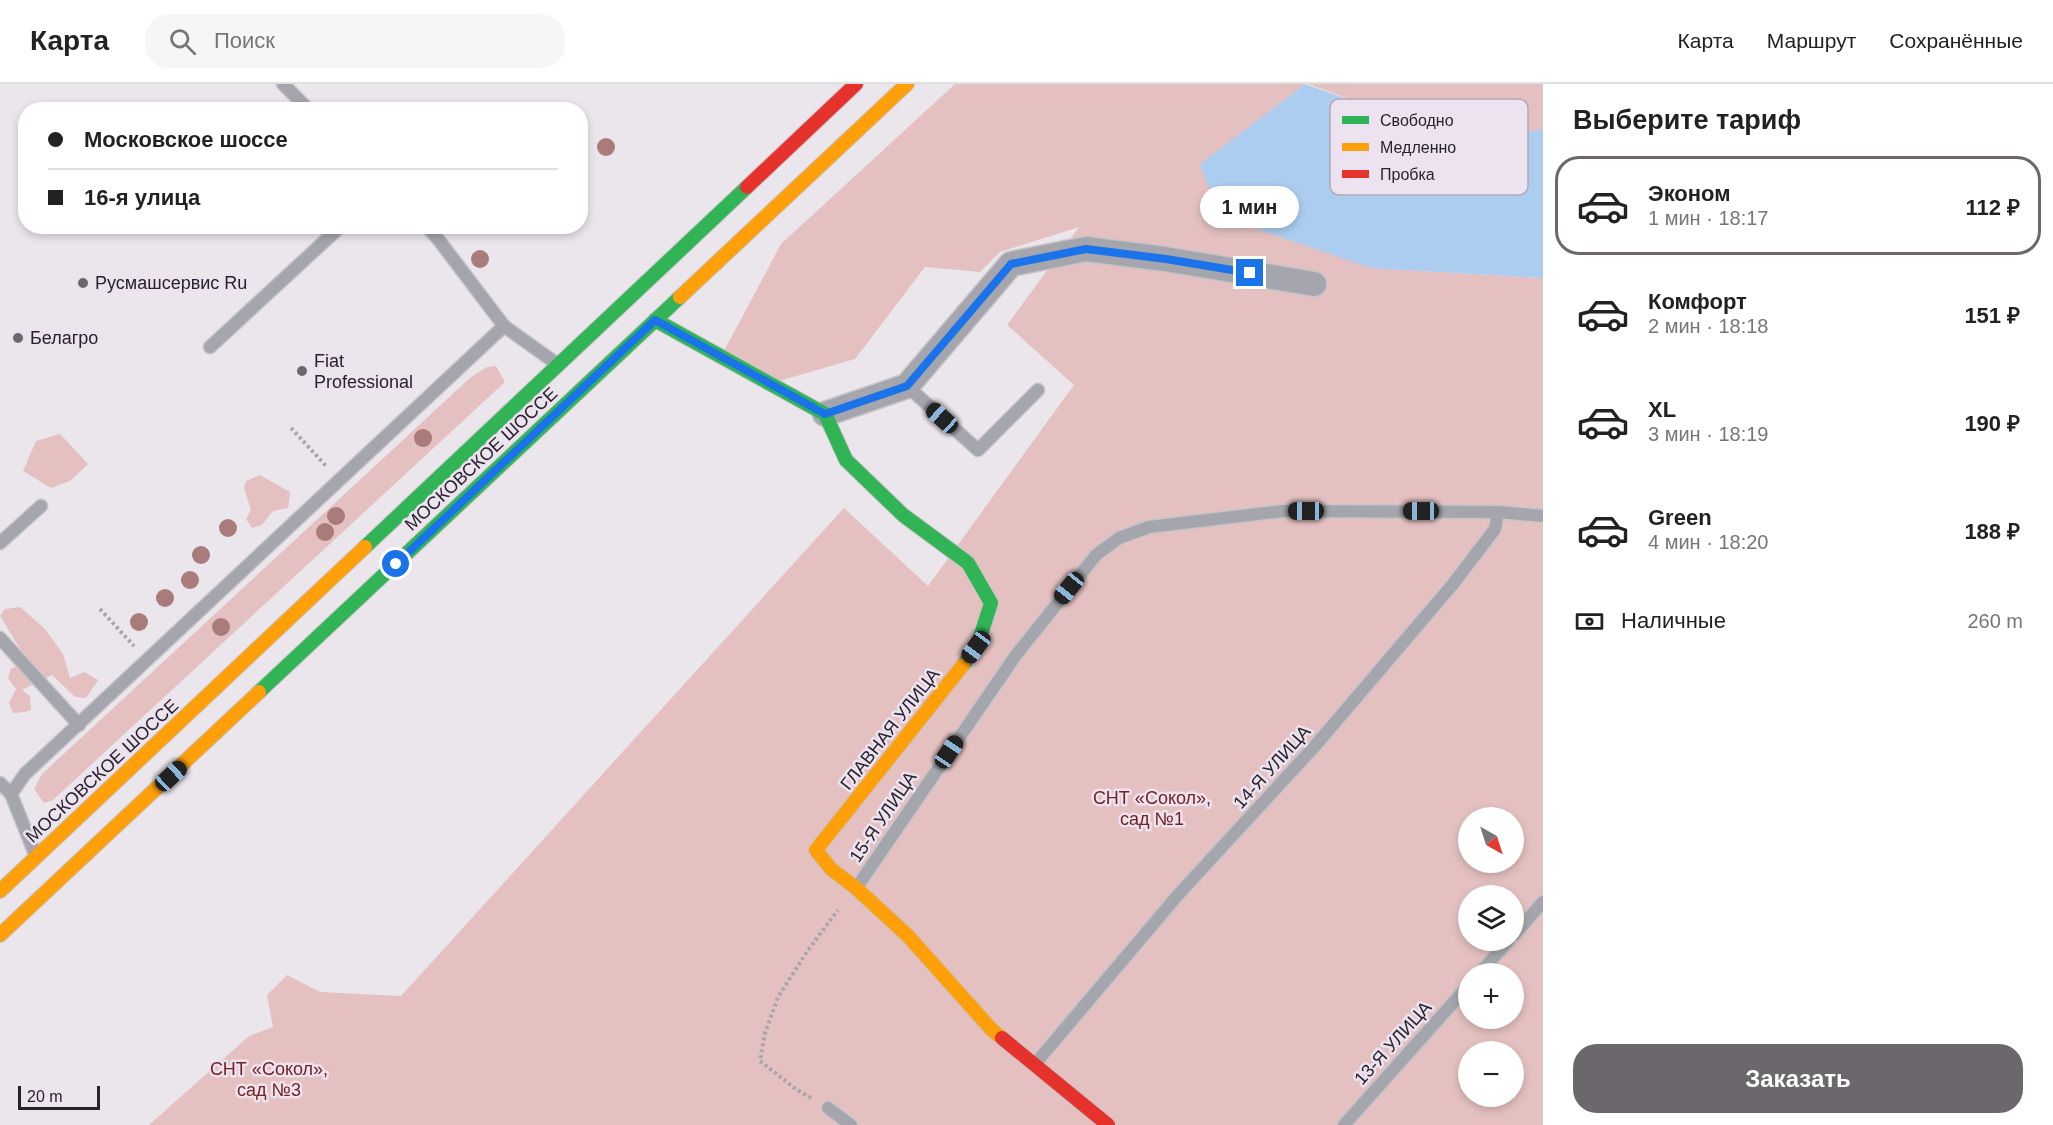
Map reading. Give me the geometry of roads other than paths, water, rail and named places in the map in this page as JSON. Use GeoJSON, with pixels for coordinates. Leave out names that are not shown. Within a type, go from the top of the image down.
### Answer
{"type":"FeatureCollection","features":[{"type":"Feature","properties":{"kind":"main road","name":"МОСКОВСКОЕ ШОССЕ"},"geometry":{"type":"LineString","coordinates":[[0,891],[856,84]]}},
{"type":"Feature","properties":{"kind":"main road","name":"МОСКОВСКОЕ ШОССЕ"},"geometry":{"type":"LineString","coordinates":[[0,935],[907,84]]}},
{"type":"Feature","properties":{"kind":"main road"},"geometry":{"type":"LineString","coordinates":[[655,320],[825,414]]}},
{"type":"Feature","properties":{"kind":"main road","name":"ГЛАВНАЯ УЛИЦА"},"geometry":{"type":"LineString","coordinates":[[825,414],[846,460],[903,515],[968,563],[991,603],[976,647],[816,850],[831,869],[856,888],[908,936],[992,1030],[1108,1125]]}},
{"type":"Feature","properties":{"kind":"street"},"geometry":{"type":"LineString","coordinates":[[825,414],[907,386],[1011,264],[1086,249],[1166,259],[1314,284]]}},
{"type":"Feature","properties":{"kind":"lane"},"geometry":{"type":"LineString","coordinates":[[283,84],[301,102]]}},
{"type":"Feature","properties":{"kind":"lane"},"geometry":{"type":"LineString","coordinates":[[210,347],[332,234]]}},
{"type":"Feature","properties":{"kind":"lane"},"geometry":{"type":"LineString","coordinates":[[433,234],[504,326],[558,365]]}},
{"type":"Feature","properties":{"kind":"lane"},"geometry":{"type":"LineString","coordinates":[[11,794],[25,774],[504,326]]}},
{"type":"Feature","properties":{"kind":"lane"},"geometry":{"type":"LineString","coordinates":[[907,386],[978,450],[1038,390]]}},
{"type":"Feature","properties":{"kind":"lane"},"geometry":{"type":"LineString","coordinates":[[0,543],[41,506]]}},
{"type":"Feature","properties":{"kind":"lane","name":"15-Я УЛИЦА"},"geometry":{"type":"LineString","coordinates":[[856,888],[1016,655],[1096,555],[1119,537],[1149,527],[1284,511],[1498,512],[1543,516]]}},
{"type":"Feature","properties":{"kind":"lane","name":"14-Я УЛИЦА"},"geometry":{"type":"LineString","coordinates":[[1034,1065],[1177,896],[1315,746],[1453,584],[1495,529],[1498,512]]}},
{"type":"Feature","properties":{"kind":"lane"},"geometry":{"type":"LineString","coordinates":[[0,638],[30,674],[79,724]]}},
{"type":"Feature","properties":{"kind":"lane"},"geometry":{"type":"LineString","coordinates":[[0,783],[11,794],[36,857]]}},
{"type":"Feature","properties":{"kind":"lane"},"geometry":{"type":"LineString","coordinates":[[1524,924],[1543,902]]}},
{"type":"Feature","properties":{"kind":"lane"},"geometry":{"type":"LineString","coordinates":[[1489,963],[1499,951]]}},
{"type":"Feature","properties":{"kind":"lane","name":"13-Я УЛИЦА"},"geometry":{"type":"LineString","coordinates":[[1344,1125],[1458,997]]}},
{"type":"Feature","properties":{"kind":"lane"},"geometry":{"type":"LineString","coordinates":[[828,1108],[851,1125]]}},
{"type":"Feature","properties":{"kind":"water"},"geometry":{"type":"Polygon","coordinates":[[[1305,84],[1347,99],[1330,99],[1330,195],[1528,195],[1528,132],[1543,129],[1543,278],[1371,268],[1219,216],[1200,164],[1305,84]]]}},
{"type":"Feature","properties":{"kind":"place","name":"Русмашсервис Ru"},"geometry":{"type":"Point","coordinates":[83,283]}},
{"type":"Feature","properties":{"kind":"place","name":"Белагро"},"geometry":{"type":"Point","coordinates":[18,338]}},
{"type":"Feature","properties":{"kind":"place","name":"Fiat Professional"},"geometry":{"type":"Point","coordinates":[302,371]}},
{"type":"Feature","properties":{"kind":"park label","name":"СНТ «Сокол», сад №1"},"geometry":{"type":"Point","coordinates":[1152,808]}},
{"type":"Feature","properties":{"kind":"park label","name":"СНТ «Сокол», сад №3"},"geometry":{"type":"Point","coordinates":[269,1079]}}]}
